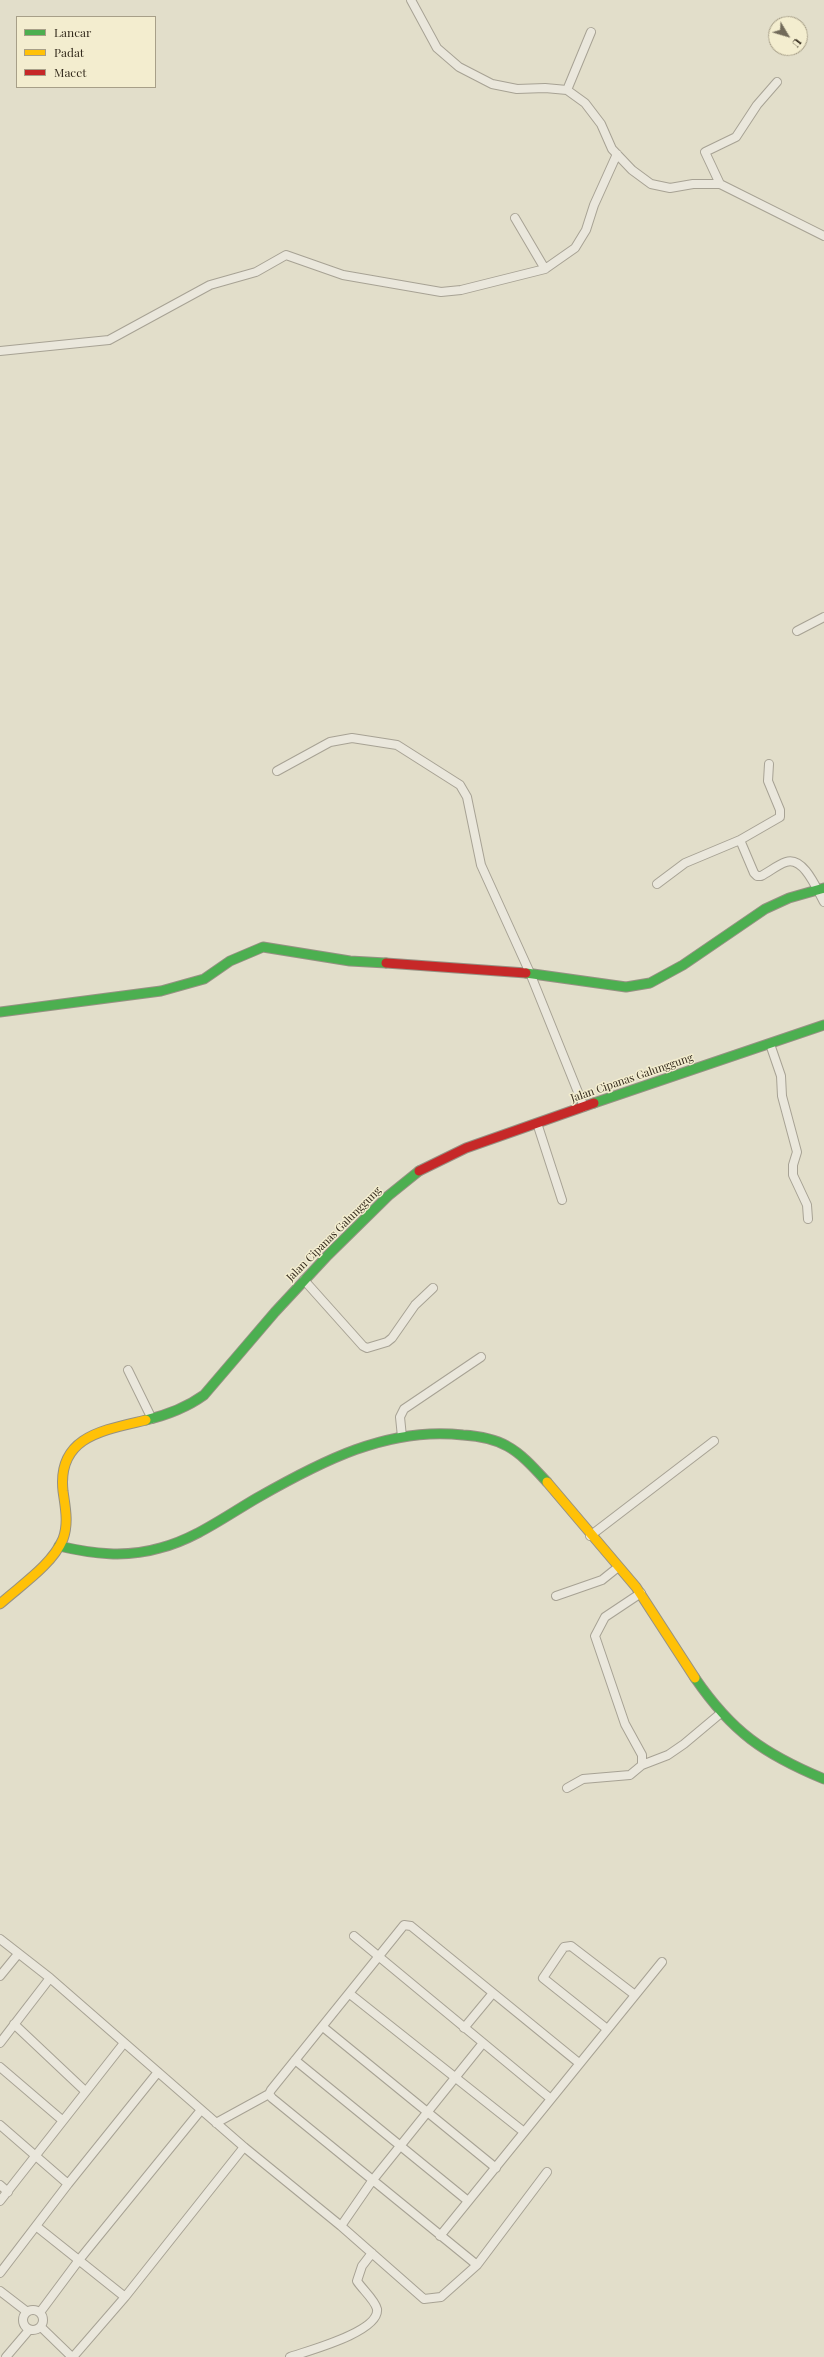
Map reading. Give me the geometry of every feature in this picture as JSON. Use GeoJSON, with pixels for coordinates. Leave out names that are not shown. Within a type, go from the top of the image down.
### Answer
{"type":"FeatureCollection","features":[{"type":"Feature","properties":{"kind":"street"},"geometry":{"type":"LineString","coordinates":[[411,0],[438,48],[459,67],[492,84],[511,88],[567,90],[585,103],[601,124],[612,149],[651,184],[670,188],[693,184],[720,184],[824,236]]}},
{"type":"Feature","properties":{"kind":"street"},"geometry":{"type":"LineString","coordinates":[[567,90],[591,32]]}},
{"type":"Feature","properties":{"kind":"street"},"geometry":{"type":"LineString","coordinates":[[720,184],[705,152],[736,137],[757,105],[777,82]]}},
{"type":"Feature","properties":{"kind":"street"},"geometry":{"type":"LineString","coordinates":[[0,351],[109,340],[210,285],[256,272],[286,256],[343,275],[441,292],[461,290],[545,269],[576,248],[586,230],[594,205],[617,154]]}},
{"type":"Feature","properties":{"kind":"street"},"geometry":{"type":"LineString","coordinates":[[515,218],[545,269]]}},
{"type":"Feature","properties":{"kind":"street"},"geometry":{"type":"LineString","coordinates":[[797,631],[824,617]]}},
{"type":"Feature","properties":{"kind":"street"},"geometry":{"type":"LineString","coordinates":[[276,771],[330,742],[352,738],[397,745],[455,780],[467,797],[482,865],[530,973],[584,1107]]}},
{"type":"Feature","properties":{"kind":"street"},"geometry":{"type":"LineString","coordinates":[[657,884],[685,863],[740,840],[780,817],[780,810],[768,781],[769,764]]}},
{"type":"Feature","properties":{"kind":"street"},"geometry":{"type":"LineString","coordinates":[[740,840],[754,873],[757,876],[761,876],[786,862],[794,861],[802,866],[821,889],[824,902]]}},
{"type":"Feature","properties":{"kind":"street"},"geometry":{"type":"LineString","coordinates":[[0,1012],[161,991],[204,980],[230,962],[263,947],[350,961],[530,973],[626,987],[650,983],[683,965],[765,909],[789,898],[821,889]]}},
{"type":"Feature","properties":{"kind":"street","name":"Jalan Cipanas Galunggung"},"geometry":{"type":"LineString","coordinates":[[0,1604],[58,1546],[64,1537],[66,1523],[61,1476],[64,1462],[74,1448],[82,1441],[102,1433],[178,1411],[203,1396],[308,1284],[380,1202],[424,1168],[473,1147],[536,1123],[824,1026]]}},
{"type":"Feature","properties":{"kind":"street"},"geometry":{"type":"LineString","coordinates":[[770,1044],[781,1076],[782,1096],[797,1152],[793,1165],[793,1176],[808,1205],[808,1219]]}},
{"type":"Feature","properties":{"kind":"street"},"geometry":{"type":"LineString","coordinates":[[536,1123],[562,1200]]}},
{"type":"Feature","properties":{"kind":"street"},"geometry":{"type":"LineString","coordinates":[[308,1284],[362,1346],[367,1348],[388,1342],[415,1305],[433,1288]]}},
{"type":"Feature","properties":{"kind":"street"},"geometry":{"type":"LineString","coordinates":[[402,1437],[400,1417],[404,1409],[481,1357]]}},
{"type":"Feature","properties":{"kind":"street"},"geometry":{"type":"LineString","coordinates":[[128,1370],[152,1419]]}},
{"type":"Feature","properties":{"kind":"street"},"geometry":{"type":"LineString","coordinates":[[58,1546],[86,1552],[112,1555],[162,1548],[184,1539],[303,1472],[374,1442],[435,1431],[478,1436],[508,1446],[533,1468],[617,1568],[641,1593],[681,1658],[721,1713],[745,1737],[768,1754],[824,1779]]}},
{"type":"Feature","properties":{"kind":"street"},"geometry":{"type":"LineString","coordinates":[[590,1536],[714,1441]]}},
{"type":"Feature","properties":{"kind":"street"},"geometry":{"type":"LineString","coordinates":[[556,1596],[602,1580],[617,1568]]}},
{"type":"Feature","properties":{"kind":"street"},"geometry":{"type":"LineString","coordinates":[[641,1593],[605,1617],[595,1636],[625,1724],[642,1755],[642,1765]]}},
{"type":"Feature","properties":{"kind":"street"},"geometry":{"type":"LineString","coordinates":[[567,1788],[583,1779],[630,1775],[642,1765],[668,1755],[684,1744],[721,1713]]}},
{"type":"Feature","properties":{"kind":"street"},"geometry":{"type":"LineString","coordinates":[[216,2124],[269,2094],[402,1927],[408,1925],[579,2063]]}},
{"type":"Feature","properties":{"kind":"street"},"geometry":{"type":"LineString","coordinates":[[354,1936],[551,2098]]}},
{"type":"Feature","properties":{"kind":"street"},"geometry":{"type":"LineString","coordinates":[[0,1939],[50,1978],[216,2124],[341,2226],[424,2298],[432,2300],[441,2297],[477,2265],[547,2172]]}},
{"type":"Feature","properties":{"kind":"street"},"geometry":{"type":"LineString","coordinates":[[607,2029],[543,1978],[564,1947],[571,1946],[635,1995]]}},
{"type":"Feature","properties":{"kind":"street"},"geometry":{"type":"LineString","coordinates":[[0,1976],[18,1954]]}},
{"type":"Feature","properties":{"kind":"street"},"geometry":{"type":"LineString","coordinates":[[440,2236],[662,1962]]}},
{"type":"Feature","properties":{"kind":"street"},"geometry":{"type":"LineString","coordinates":[[0,2043],[50,1978]]}},
{"type":"Feature","properties":{"kind":"street"},"geometry":{"type":"LineString","coordinates":[[464,2028],[493,1993]]}},
{"type":"Feature","properties":{"kind":"street"},"geometry":{"type":"LineString","coordinates":[[350,1994],[524,2132]]}},
{"type":"Feature","properties":{"kind":"street"},"geometry":{"type":"LineString","coordinates":[[14,2024],[85,2090]]}},
{"type":"Feature","properties":{"kind":"street"},"geometry":{"type":"LineString","coordinates":[[323,2027],[496,2168]]}},
{"type":"Feature","properties":{"kind":"street"},"geometry":{"type":"LineString","coordinates":[[0,2201],[36,2157],[85,2090],[124,2043]]}},
{"type":"Feature","properties":{"kind":"street"},"geometry":{"type":"LineString","coordinates":[[341,2226],[372,2181],[456,2079],[483,2043]]}},
{"type":"Feature","properties":{"kind":"street"},"geometry":{"type":"LineString","coordinates":[[296,2060],[468,2201]]}},
{"type":"Feature","properties":{"kind":"street"},"geometry":{"type":"LineString","coordinates":[[0,2067],[62,2120]]}},
{"type":"Feature","properties":{"kind":"street"},"geometry":{"type":"LineString","coordinates":[[0,2273],[68,2184],[158,2072]]}},
{"type":"Feature","properties":{"kind":"street"},"geometry":{"type":"LineString","coordinates":[[269,2094],[372,2181],[477,2265]]}},
{"type":"Feature","properties":{"kind":"street"},"geometry":{"type":"LineString","coordinates":[[41,2312],[79,2260],[201,2110]]}},
{"type":"Feature","properties":{"kind":"street"},"geometry":{"type":"LineString","coordinates":[[0,2125],[68,2184]]}},
{"type":"Feature","properties":{"kind":"street"},"geometry":{"type":"LineString","coordinates":[[41,2327],[72,2357],[125,2297],[244,2147]]}},
{"type":"Feature","properties":{"kind":"street"},"geometry":{"type":"LineString","coordinates":[[0,2185],[8,2192]]}},
{"type":"Feature","properties":{"kind":"street"},"geometry":{"type":"LineString","coordinates":[[36,2226],[125,2297]]}},
{"type":"Feature","properties":{"kind":"street"},"geometry":{"type":"LineString","coordinates":[[290,2357],[356,2333],[372,2321],[377,2311],[376,2305],[357,2281],[362,2266],[372,2253]]}},
{"type":"Feature","properties":{"kind":"street"},"geometry":{"type":"LineString","coordinates":[[0,2292],[26,2311]]}},
{"type":"Feature","properties":{"kind":"street"},"geometry":{"type":"LineString","coordinates":[[6,2357],[29,2330],[36,2330],[41,2327],[44,2319],[41,2312],[34,2309],[26,2311],[23,2317],[24,2324],[29,2330]]}},
{"type":"Feature","properties":{"kind":"traffic: fast"},"geometry":{"type":"LineString","coordinates":[[526,973],[626,987],[650,983],[683,965],[765,909],[789,898],[824,888]]}},
{"type":"Feature","properties":{"kind":"traffic: fast"},"geometry":{"type":"LineString","coordinates":[[0,1012],[161,991],[204,979],[230,961],[263,947],[350,961],[386,963]]}},
{"type":"Feature","properties":{"kind":"traffic: fast"},"geometry":{"type":"LineString","coordinates":[[594,1103],[824,1025]]}},
{"type":"Feature","properties":{"kind":"traffic: fast"},"geometry":{"type":"LineString","coordinates":[[146,1420],[161,1416],[190,1404],[204,1395],[275,1312],[328,1255],[388,1196],[419,1171]]}},
{"type":"Feature","properties":{"kind":"traffic: fast"},"geometry":{"type":"LineString","coordinates":[[59,1546],[97,1553],[122,1554],[147,1551],[173,1544],[198,1533],[257,1498],[330,1460],[381,1441],[408,1436],[435,1434],[463,1435],[491,1439],[518,1453],[547,1482]]}},
{"type":"Feature","properties":{"kind":"traffic: fast"},"geometry":{"type":"LineString","coordinates":[[695,1678],[722,1713],[751,1739],[784,1760],[824,1779]]}},
{"type":"Feature","properties":{"kind":"traffic: slow"},"geometry":{"type":"LineString","coordinates":[[0,1604],[44,1566],[63,1539],[66,1527],[63,1473],[68,1458],[76,1447],[86,1439],[100,1432],[146,1420]]}},
{"type":"Feature","properties":{"kind":"traffic: slow"},"geometry":{"type":"LineString","coordinates":[[547,1482],[636,1587],[695,1678]]}},
{"type":"Feature","properties":{"kind":"traffic: jam"},"geometry":{"type":"LineString","coordinates":[[386,963],[526,973]]}},
{"type":"Feature","properties":{"kind":"traffic: jam"},"geometry":{"type":"LineString","coordinates":[[419,1171],[466,1148],[594,1103]]}}]}
